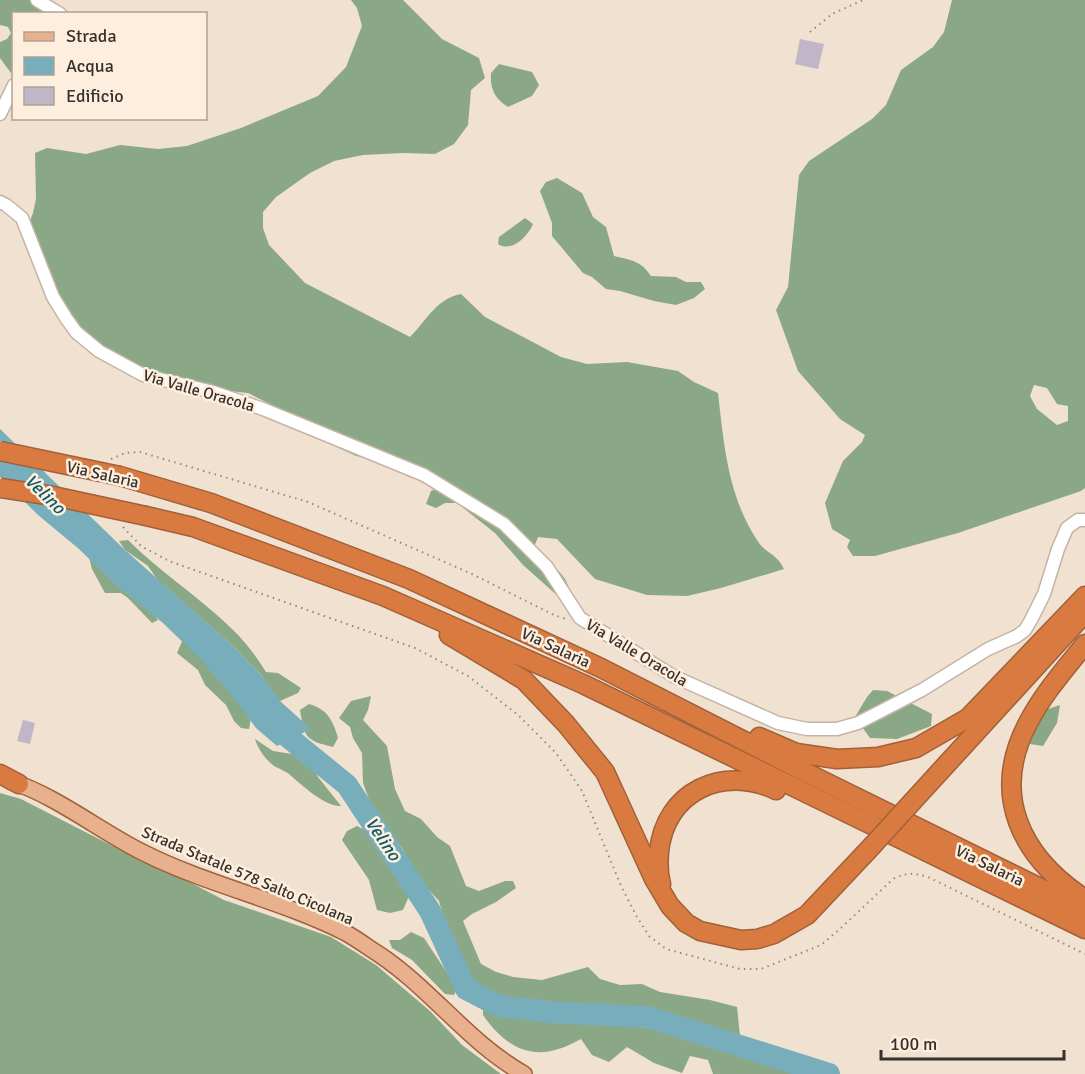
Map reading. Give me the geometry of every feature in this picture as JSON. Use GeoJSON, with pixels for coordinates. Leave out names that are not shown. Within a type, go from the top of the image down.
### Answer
{"type":"FeatureCollection","features":[{"type":"Feature","properties":{"kind":"highway","name":"Via Salaria"},"geometry":{"type":"LineString","coordinates":[[0,451],[120,476],[211,503],[409,579],[601,668],[1085,910]]}},
{"type":"Feature","properties":{"kind":"highway","name":"Via Salaria"},"geometry":{"type":"LineString","coordinates":[[0,488],[53,496],[193,527],[383,596],[583,684],[1085,929]]}},
{"type":"Feature","properties":{"kind":"highway"},"geometry":{"type":"LineString","coordinates":[[383,596],[524,680],[559,717],[605,772],[654,879],[670,906],[699,931],[731,939],[757,939],[774,934],[807,915],[1085,614]]}},
{"type":"Feature","properties":{"kind":"highway"},"geometry":{"type":"LineString","coordinates":[[601,668],[796,753],[837,759],[878,757],[916,748],[968,718],[1085,596]]}},
{"type":"Feature","properties":{"kind":"highway"},"geometry":{"type":"LineString","coordinates":[[1085,644],[1044,698],[1029,722],[1014,758],[1011,778],[1012,799],[1025,838],[1038,859],[1054,877],[1085,899]]}},
{"type":"Feature","properties":{"kind":"highway"},"geometry":{"type":"LineString","coordinates":[[0,776],[19,784]]}},
{"type":"Feature","properties":{"kind":"highway"},"geometry":{"type":"LineString","coordinates":[[664,895],[658,866],[661,837],[666,821],[677,806],[710,784],[743,779],[760,782],[924,857],[1022,898]]}},
{"type":"Feature","properties":{"kind":"main road","name":"Strada Statale 578 Salto Cicolana"},"geometry":{"type":"LineString","coordinates":[[19,784],[142,852],[346,933],[391,964],[492,1053],[524,1074]]}},
{"type":"Feature","properties":{"kind":"street"},"geometry":{"type":"LineString","coordinates":[[37,0],[57,12]]}},
{"type":"Feature","properties":{"kind":"street"},"geometry":{"type":"LineString","coordinates":[[0,114],[12,89]]}},
{"type":"Feature","properties":{"kind":"street","name":"Via Valle Oracola"},"geometry":{"type":"LineString","coordinates":[[0,202],[22,218],[49,288],[66,318],[76,332],[99,351],[143,375],[213,392],[263,409],[424,475],[504,524],[547,567],[580,618],[675,677],[778,723],[807,729],[837,729],[858,723],[1025,630],[1044,594],[1067,528],[1078,520],[1085,520]]}},
{"type":"Feature","properties":{"kind":"path"},"geometry":{"type":"LineString","coordinates":[[810,32],[832,14],[863,0]]}},
{"type":"Feature","properties":{"kind":"path"},"geometry":{"type":"LineString","coordinates":[[106,462],[125,453],[141,452],[308,502],[472,574],[554,615],[570,620],[580,618]]}},
{"type":"Feature","properties":{"kind":"path"},"geometry":{"type":"LineString","coordinates":[[119,524],[141,546],[169,561],[415,648],[468,676],[519,715],[556,753],[582,791],[621,886],[637,917],[649,936],[666,949],[740,969],[761,969],[820,945],[893,879],[903,874],[913,873],[928,877],[1085,954]]}},
{"type":"Feature","properties":{"kind":"green space"},"geometry":{"type":"Polygon","coordinates":[[[0,0],[30,0],[48,12],[12,12],[11,73],[0,58],[0,42],[7,39],[11,33],[8,27],[0,25],[0,0]]]}},
{"type":"Feature","properties":{"kind":"green space"},"geometry":{"type":"Polygon","coordinates":[[[351,0],[403,0],[442,39],[479,58],[485,78],[471,90],[468,125],[454,144],[435,154],[363,155],[334,161],[310,173],[276,197],[263,212],[263,228],[269,245],[305,283],[410,337],[438,305],[461,294],[485,317],[561,357],[587,364],[627,362],[678,371],[694,382],[718,393],[729,471],[740,508],[759,543],[778,560],[784,569],[687,596],[647,595],[595,579],[557,539],[538,537],[534,547],[538,560],[552,566],[562,574],[572,601],[559,597],[523,565],[495,533],[457,503],[445,503],[436,508],[426,504],[431,491],[439,487],[388,461],[356,456],[280,420],[276,407],[248,393],[220,390],[199,382],[151,372],[131,364],[98,344],[74,321],[46,275],[31,258],[23,239],[36,199],[35,153],[47,148],[86,154],[120,145],[158,149],[187,146],[241,128],[318,96],[346,67],[362,26],[357,8],[351,0]]]}},
{"type":"Feature","properties":{"kind":"green space"},"geometry":{"type":"Polygon","coordinates":[[[952,0],[1085,0],[1085,488],[958,533],[875,556],[853,556],[847,547],[850,540],[832,529],[825,503],[843,461],[862,442],[865,435],[840,419],[798,371],[776,310],[788,287],[799,175],[809,161],[872,119],[886,105],[901,70],[933,47],[944,32],[952,0]],[[1034,385],[1030,396],[1037,409],[1057,425],[1068,421],[1068,406],[1057,404],[1047,388],[1034,385]]]}},
{"type":"Feature","properties":{"kind":"green space"},"geometry":{"type":"Polygon","coordinates":[[[499,64],[532,72],[539,85],[532,96],[508,107],[499,100],[492,88],[491,73],[499,64]]]}},
{"type":"Feature","properties":{"kind":"green space"},"geometry":{"type":"Polygon","coordinates":[[[557,178],[582,193],[593,217],[606,227],[614,256],[636,262],[644,267],[651,276],[676,277],[686,282],[701,282],[705,289],[694,298],[676,305],[606,289],[592,277],[583,273],[552,236],[552,223],[540,191],[546,182],[557,178]]]}},
{"type":"Feature","properties":{"kind":"green space"},"geometry":{"type":"Polygon","coordinates":[[[525,218],[533,224],[519,242],[509,246],[498,244],[499,237],[525,218]]]}},
{"type":"Feature","properties":{"kind":"green space"},"geometry":{"type":"Polygon","coordinates":[[[128,540],[231,628],[266,672],[278,673],[301,688],[298,693],[280,701],[269,694],[263,677],[235,648],[157,579],[148,566],[125,550],[119,541],[128,540]]]}},
{"type":"Feature","properties":{"kind":"green space"},"geometry":{"type":"Polygon","coordinates":[[[88,553],[149,608],[158,620],[152,623],[121,593],[105,593],[92,569],[88,553]]]}},
{"type":"Feature","properties":{"kind":"green space"},"geometry":{"type":"Polygon","coordinates":[[[183,639],[196,647],[251,718],[249,729],[241,728],[234,721],[226,705],[205,685],[198,670],[177,653],[183,639]]]}},
{"type":"Feature","properties":{"kind":"green space"},"geometry":{"type":"Polygon","coordinates":[[[873,690],[887,691],[932,714],[931,726],[897,739],[870,738],[855,717],[873,690]]]}},
{"type":"Feature","properties":{"kind":"green space"},"geometry":{"type":"Polygon","coordinates":[[[371,696],[363,720],[387,746],[395,789],[405,811],[421,819],[437,837],[450,846],[466,886],[479,891],[505,881],[513,881],[516,888],[463,921],[481,964],[513,977],[542,980],[588,967],[600,979],[620,985],[642,984],[660,992],[737,1007],[740,1036],[702,1025],[609,1008],[568,1007],[500,1000],[479,989],[464,970],[446,926],[439,901],[419,879],[402,848],[373,810],[363,783],[362,753],[353,738],[350,727],[339,718],[351,701],[371,696]]]}},
{"type":"Feature","properties":{"kind":"green space"},"geometry":{"type":"Polygon","coordinates":[[[309,704],[325,712],[334,726],[338,738],[333,747],[312,740],[305,732],[300,710],[309,704]]]}},
{"type":"Feature","properties":{"kind":"green space"},"geometry":{"type":"Polygon","coordinates":[[[1060,705],[1057,723],[1043,746],[1030,744],[1042,711],[1060,705]]]}},
{"type":"Feature","properties":{"kind":"green space"},"geometry":{"type":"Polygon","coordinates":[[[255,739],[273,751],[292,754],[310,762],[318,777],[341,806],[321,799],[274,766],[262,754],[255,739]]]}},
{"type":"Feature","properties":{"kind":"green space"},"geometry":{"type":"Polygon","coordinates":[[[0,793],[21,799],[224,900],[331,937],[376,965],[430,1011],[462,1045],[501,1074],[0,1074],[0,793]]]}},
{"type":"Feature","properties":{"kind":"green space"},"geometry":{"type":"Polygon","coordinates":[[[357,826],[378,837],[391,854],[409,896],[403,910],[390,913],[377,910],[369,880],[342,840],[347,831],[357,826]]]}},
{"type":"Feature","properties":{"kind":"green space"},"geometry":{"type":"Polygon","coordinates":[[[411,932],[424,938],[457,988],[454,995],[445,994],[412,960],[392,948],[389,940],[400,940],[411,932]]]}},
{"type":"Feature","properties":{"kind":"green space"},"geometry":{"type":"Polygon","coordinates":[[[483,1008],[529,1016],[668,1031],[819,1074],[713,1074],[708,1060],[690,1056],[682,1073],[654,1063],[627,1047],[609,1062],[592,1055],[581,1039],[555,1050],[532,1052],[513,1045],[497,1032],[483,1015],[483,1008]]]}},
{"type":"Feature","properties":{"kind":"water"},"geometry":{"type":"Polygon","coordinates":[[[0,429],[125,550],[235,648],[263,677],[280,701],[311,729],[277,746],[256,728],[235,699],[199,658],[163,623],[118,587],[79,549],[38,515],[0,477],[0,429]]]}},
{"type":"Feature","properties":{"kind":"building"},"geometry":{"type":"Polygon","coordinates":[[[800,39],[824,44],[818,69],[795,64],[800,39]]]}},
{"type":"Feature","properties":{"kind":"building"},"geometry":{"type":"Polygon","coordinates":[[[23,720],[35,723],[30,744],[17,741],[23,720]]]}},
{"type":"Feature","properties":{"kind":"waterway","name":"Velino"},"geometry":{"type":"LineString","coordinates":[[272,716],[288,737],[347,785],[430,911],[466,989],[499,1006],[549,1012],[648,1017],[829,1074]]}}]}
